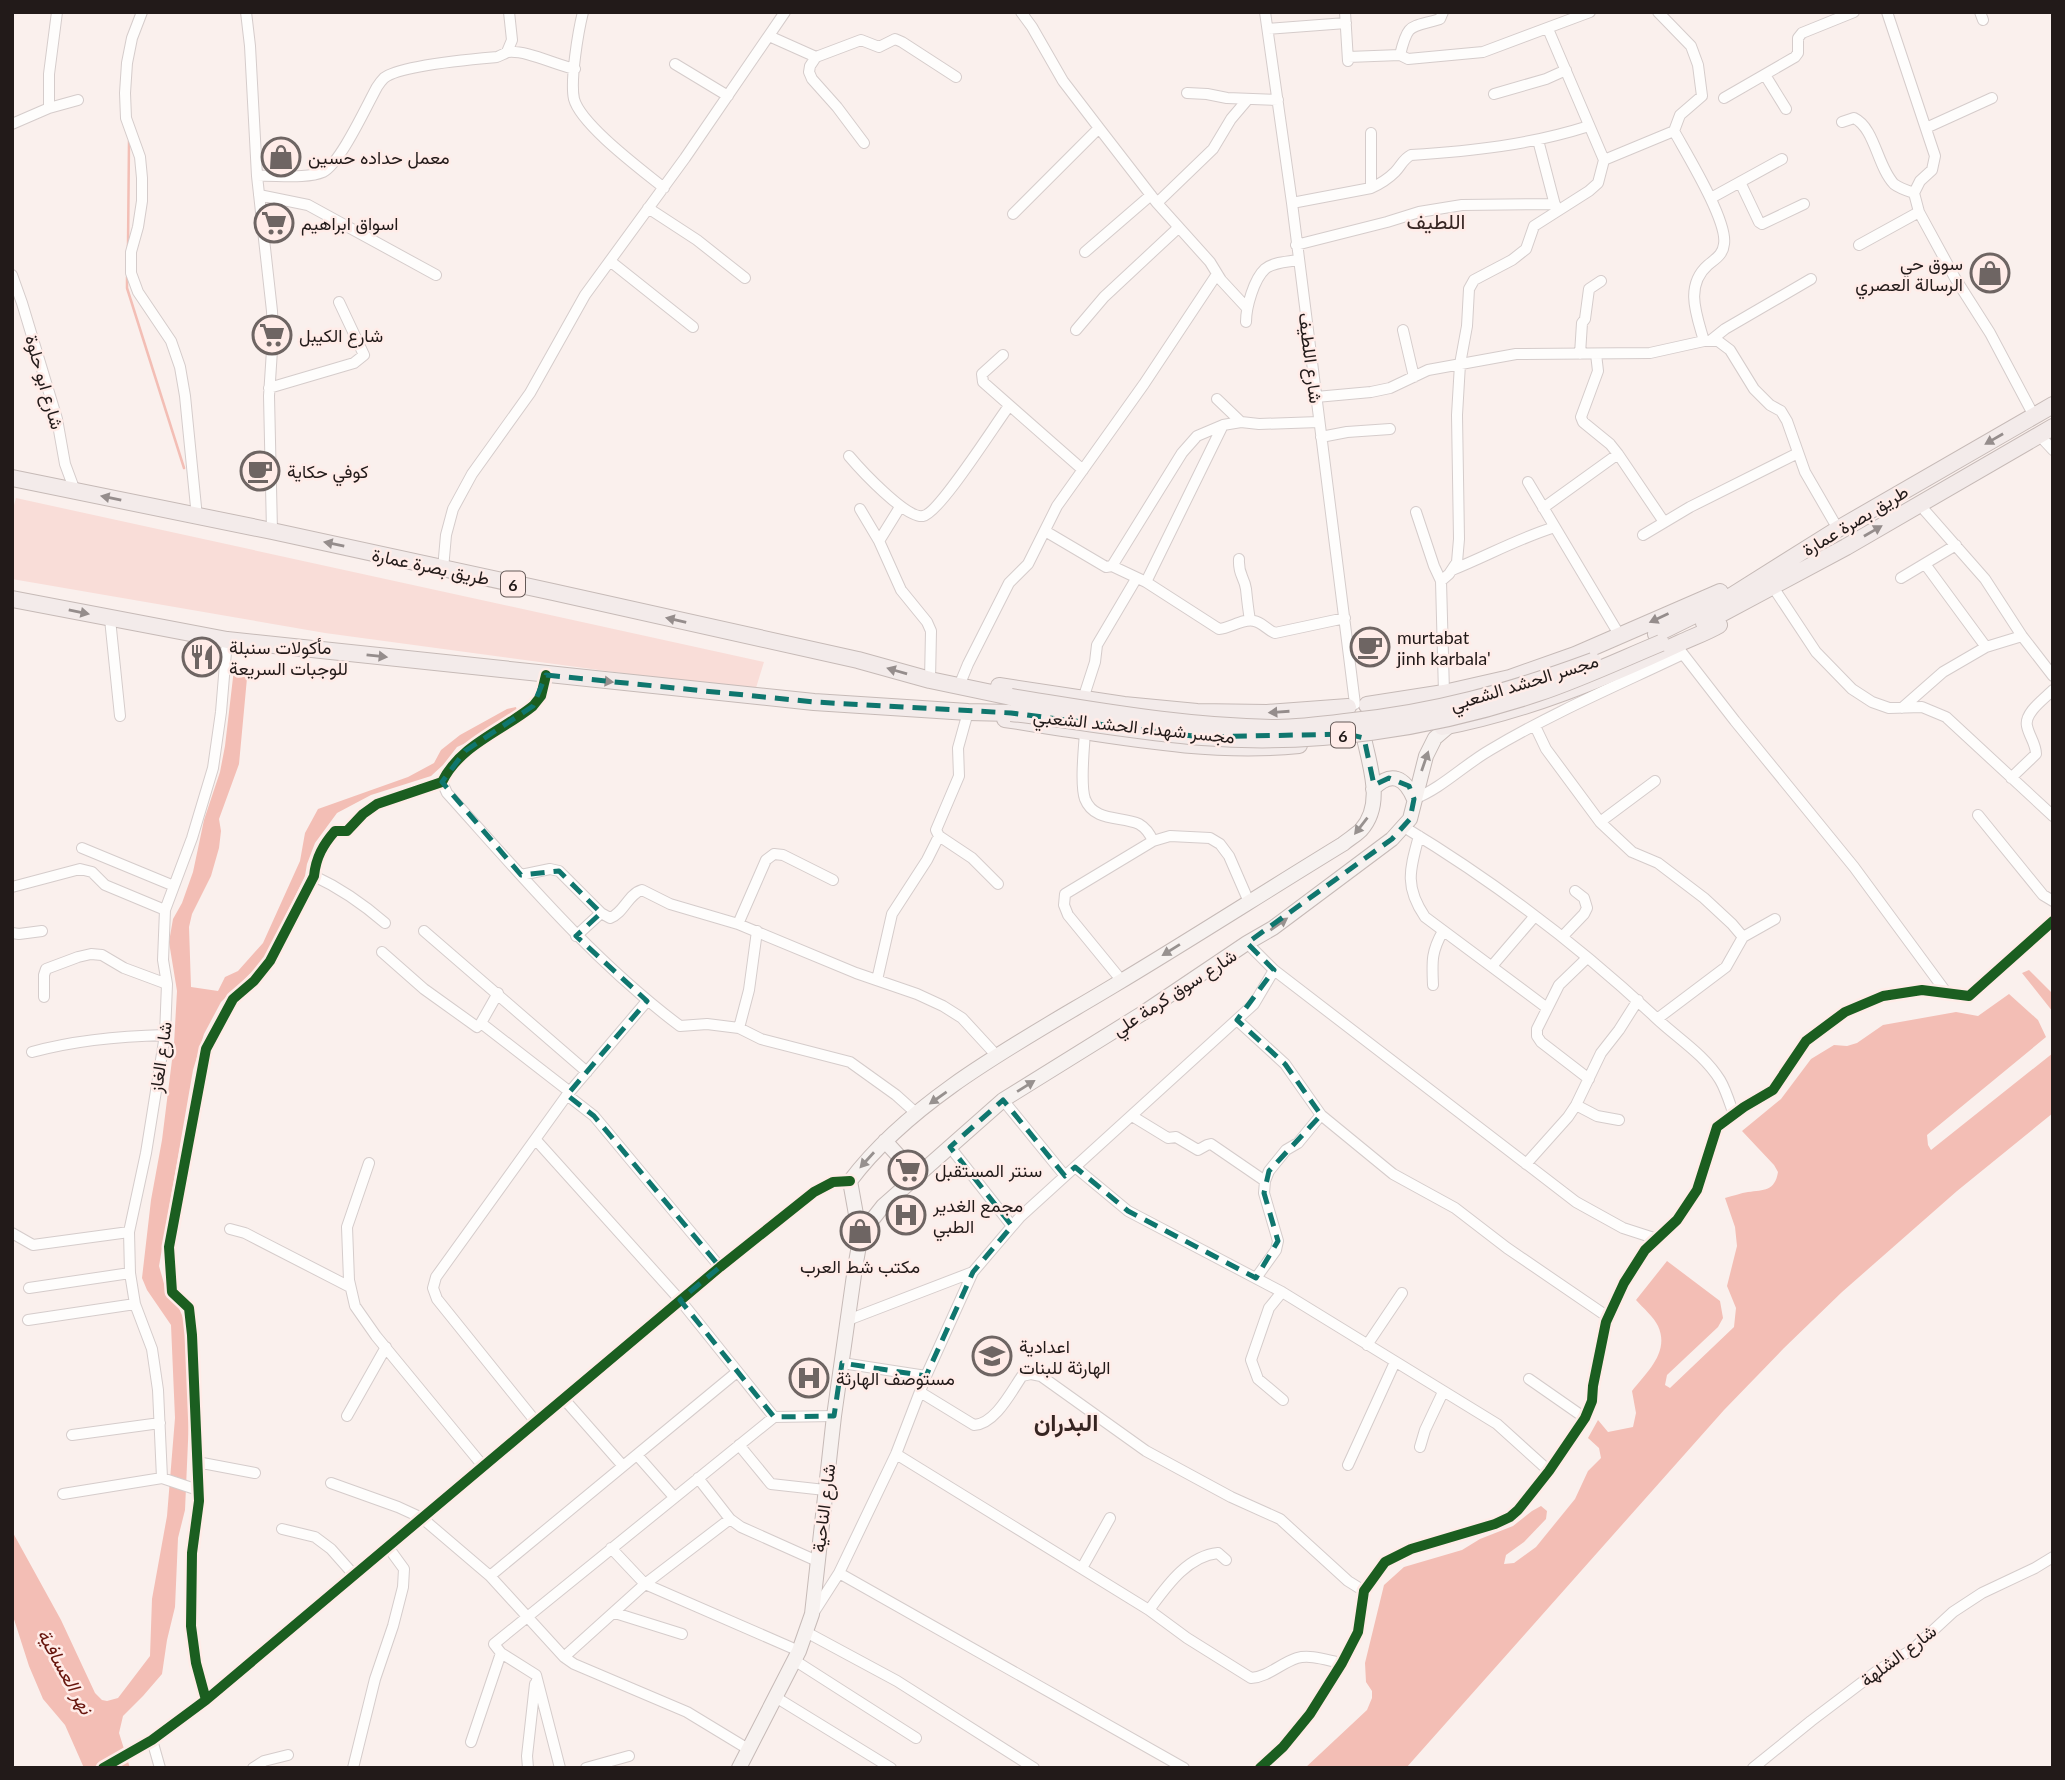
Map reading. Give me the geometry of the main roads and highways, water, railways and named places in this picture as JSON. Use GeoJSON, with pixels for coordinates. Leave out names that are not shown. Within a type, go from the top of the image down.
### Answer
{"type":"FeatureCollection","features":[{"type":"Feature","properties":{"kind":"highway","name":"طريق بصرة عمارة"},"geometry":{"type":"LineString","coordinates":[[1669,644],[1770,580],[1838,529],[2053,405]]}},
{"type":"Feature","properties":{"kind":"highway","name":"طريق بصرة عمارة"},"geometry":{"type":"LineString","coordinates":[[1770,580],[1919,504],[2046,431]]}},
{"type":"Feature","properties":{"kind":"highway","name":"طريق بصرة عمارة"},"geometry":{"type":"LineString","coordinates":[[12,478],[272,531],[858,660],[959,686],[1012,705]]}},
{"type":"Feature","properties":{"kind":"highway"},"geometry":{"type":"LineString","coordinates":[[959,686],[976,682],[1135,707],[1207,713],[1267,713],[1357,705],[1444,693],[1510,678],[1575,655],[1749,578],[1770,580]]}},
{"type":"Feature","properties":{"kind":"highway","name":"6"},"geometry":{"type":"LineString","coordinates":[[12,599],[227,639],[546,675],[814,702],[968,712],[1012,705]]}},
{"type":"Feature","properties":{"kind":"highway"},"geometry":{"type":"LineString","coordinates":[[968,712],[1152,742],[1258,748],[1342,740],[1449,726],[1506,712],[1601,679],[1669,644]]}},
{"type":"Feature","properties":{"kind":"highway","name":"مجسر شهداء الحشد الشعبي"},"geometry":{"type":"LineString","coordinates":[[1012,705],[1201,737],[1269,739],[1363,733],[1426,723],[1510,702],[1669,644]]}},
{"type":"Feature","properties":{"kind":"highway"},"geometry":{"type":"LineString","coordinates":[[1425,696],[1417,705],[1417,717],[1430,729]]}},
{"type":"Feature","properties":{"kind":"main road"},"geometry":{"type":"LineString","coordinates":[[1357,705],[1373,710],[1377,723],[1362,737],[1342,726],[1341,719],[1357,705]]}},
{"type":"Feature","properties":{"kind":"main road","name":"شارع سوق كرمة علي"},"geometry":{"type":"LineString","coordinates":[[861,1234],[883,1206],[1003,1100],[1273,928],[1392,839],[1410,819],[1426,756],[1435,738],[1449,726]]}},
{"type":"Feature","properties":{"kind":"main road","name":"شارع سوق كرمة علي"},"geometry":{"type":"LineString","coordinates":[[853,1198],[850,1181],[885,1141],[916,1113],[997,1056],[1343,844],[1362,829],[1373,808],[1373,789],[1362,737]]}},
{"type":"Feature","properties":{"kind":"main road"},"geometry":{"type":"LineString","coordinates":[[1373,789],[1389,778],[1399,779],[1409,786],[1414,799]]}},
{"type":"Feature","properties":{"kind":"main road"},"geometry":{"type":"LineString","coordinates":[[885,1141],[916,1175]]}},
{"type":"Feature","properties":{"kind":"main road"},"geometry":{"type":"LineString","coordinates":[[853,1198],[866,1205],[883,1206]]}},
{"type":"Feature","properties":{"kind":"main road"},"geometry":{"type":"LineString","coordinates":[[853,1198],[861,1234]]}},
{"type":"Feature","properties":{"kind":"main road","name":"شارع الناحية"},"geometry":{"type":"LineString","coordinates":[[739,1768],[777,1698],[797,1656],[812,1615],[834,1416],[861,1234]]}},
{"type":"Feature","properties":{"kind":"water","name":"نهر العسافية"},"geometry":{"type":"Polygon","coordinates":[[[234,669],[242,669],[247,678],[239,764],[219,819],[219,848],[211,876],[192,914],[189,927],[191,987],[218,991],[225,977],[238,971],[263,943],[300,861],[305,833],[318,809],[408,777],[434,763],[441,750],[460,735],[507,709],[516,707],[517,711],[457,747],[431,776],[371,795],[337,813],[315,843],[305,876],[264,960],[221,1002],[204,1034],[193,1070],[159,1266],[167,1294],[178,1306],[185,1322],[190,1396],[185,1510],[178,1538],[175,1607],[162,1674],[123,1716],[119,1733],[130,1768],[84,1768],[65,1725],[43,1699],[12,1613],[12,1531],[61,1620],[95,1693],[102,1700],[118,1698],[150,1656],[152,1599],[167,1516],[175,1418],[171,1325],[142,1278],[174,1044],[177,991],[169,942],[173,919],[193,872],[204,820],[220,772],[234,669]]]}},
{"type":"Feature","properties":{"kind":"water"},"geometry":{"type":"Polygon","coordinates":[[[2029,970],[2053,994],[2053,1012],[2022,973],[2029,970]]]}},
{"type":"Feature","properties":{"kind":"water"},"geometry":{"type":"Polygon","coordinates":[[[2009,994],[2038,1020],[2046,1037],[1927,1135],[1928,1145],[1931,1150],[2053,1053],[2053,1113],[1957,1191],[1842,1292],[1784,1348],[1724,1410],[1406,1768],[1305,1768],[1367,1710],[1372,1691],[1366,1682],[1365,1663],[1384,1585],[1404,1567],[1462,1550],[1480,1539],[1513,1526],[1541,1506],[1547,1511],[1546,1519],[1524,1542],[1506,1555],[1504,1564],[1514,1563],[1536,1547],[1575,1499],[1588,1471],[1601,1458],[1599,1448],[1588,1438],[1598,1420],[1608,1432],[1633,1427],[1636,1413],[1632,1391],[1655,1361],[1661,1344],[1658,1326],[1636,1300],[1667,1261],[1720,1301],[1723,1318],[1718,1327],[1667,1375],[1665,1385],[1670,1388],[1734,1327],[1736,1308],[1727,1286],[1737,1246],[1735,1227],[1725,1198],[1768,1188],[1774,1183],[1778,1172],[1742,1131],[1781,1099],[1811,1059],[1834,1045],[1847,1046],[1857,1043],[1883,1025],[1956,1012],[1978,1016],[2009,994]]]}},
{"type":"Feature","properties":{"kind":"waterway"},"geometry":{"type":"LineString","coordinates":[[128,246],[129,141]]}},
{"type":"Feature","properties":{"kind":"waterway"},"geometry":{"type":"LineString","coordinates":[[127,277],[127,288],[184,468]]}},
{"type":"Feature","properties":{"kind":"place","name":"معمل حداده حسين"},"geometry":{"type":"Point","coordinates":[281,157]}},
{"type":"Feature","properties":{"kind":"place","name":"اسواق ابراهيم"},"geometry":{"type":"Point","coordinates":[274,223]}},
{"type":"Feature","properties":{"kind":"place","name":"سوق حي الرسالة العصري"},"geometry":{"type":"Point","coordinates":[1990,273]}},
{"type":"Feature","properties":{"kind":"place","name":"شارع الكيبل"},"geometry":{"type":"Point","coordinates":[272,335]}},
{"type":"Feature","properties":{"kind":"place","name":"كوفي حكاية"},"geometry":{"type":"Point","coordinates":[260,471]}},
{"type":"Feature","properties":{"kind":"place","name":"murtabat jinh karbala'"},"geometry":{"type":"Point","coordinates":[1370,647]}},
{"type":"Feature","properties":{"kind":"place","name":"مأكولات سنبلة للوجبات السريعة"},"geometry":{"type":"Point","coordinates":[202,657]}},
{"type":"Feature","properties":{"kind":"place","name":"سنتر المستقبل"},"geometry":{"type":"Point","coordinates":[908,1170]}},
{"type":"Feature","properties":{"kind":"place","name":"مجمع الغدير الطبي"},"geometry":{"type":"Point","coordinates":[906,1215]}},
{"type":"Feature","properties":{"kind":"place","name":"مكتب شط العرب"},"geometry":{"type":"Point","coordinates":[860,1231]}},
{"type":"Feature","properties":{"kind":"place","name":"اعدادية الهارثة للبنات"},"geometry":{"type":"Point","coordinates":[992,1356]}},
{"type":"Feature","properties":{"kind":"place","name":"مستوصف الهارثة"},"geometry":{"type":"Point","coordinates":[809,1378]}},
{"type":"Feature","properties":{"kind":"district","name":"اللطيف"},"geometry":{"type":"Point","coordinates":[1436,220]}},
{"type":"Feature","properties":{"kind":"district","name":"البدران"},"geometry":{"type":"Point","coordinates":[1066,1421]}}]}
